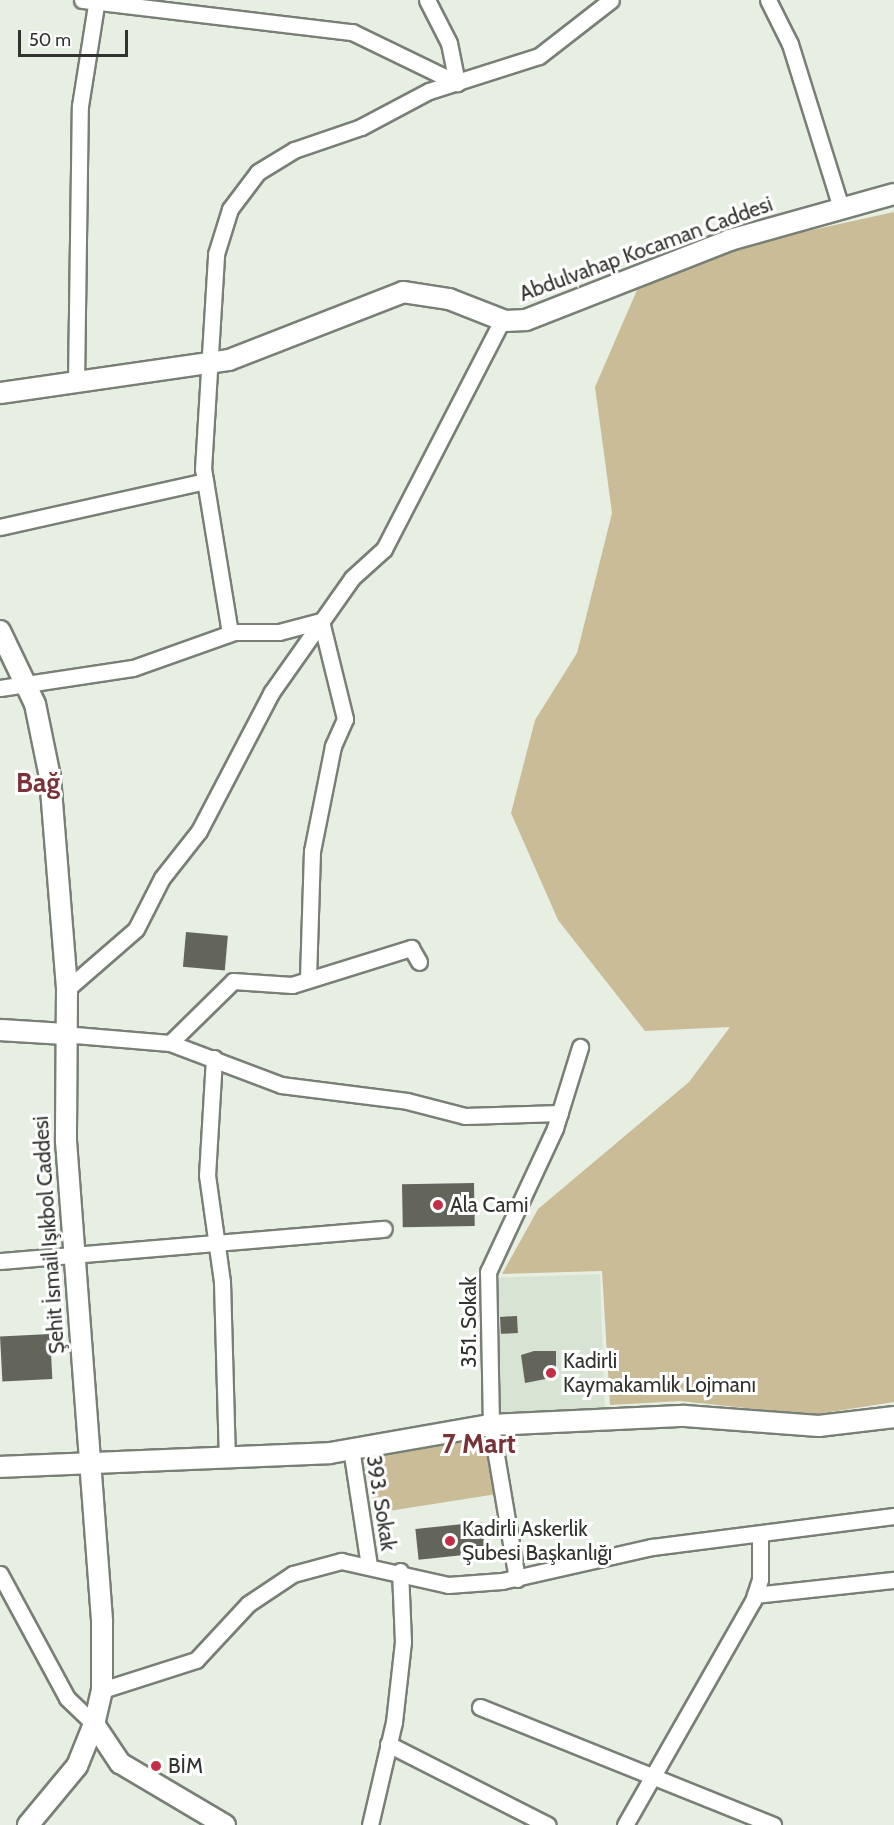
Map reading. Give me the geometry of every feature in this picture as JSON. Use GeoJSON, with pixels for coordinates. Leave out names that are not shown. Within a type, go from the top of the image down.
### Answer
{"type":"FeatureCollection","features":[{"type":"Feature","properties":{"kind":"street"},"geometry":{"type":"LineString","coordinates":[[427,0],[449,43],[457,83]]}},
{"type":"Feature","properties":{"kind":"street"},"geometry":{"type":"LineString","coordinates":[[230,633],[205,481],[216,255],[230,209],[258,172],[294,150],[457,83],[539,56],[611,0]]}},
{"type":"Feature","properties":{"kind":"street"},"geometry":{"type":"LineString","coordinates":[[768,0],[790,44],[841,208]]}},
{"type":"Feature","properties":{"kind":"street"},"geometry":{"type":"LineString","coordinates":[[76,383],[80,106],[89,2],[352,32],[457,83]]}},
{"type":"Feature","properties":{"kind":"street","name":"Abdulvahap Kocaman Caddesi"},"geometry":{"type":"LineString","coordinates":[[0,393],[209,364],[403,292],[449,298],[502,320],[543,316],[695,253],[894,194]]}},
{"type":"Feature","properties":{"kind":"street"},"geometry":{"type":"LineString","coordinates":[[67,989],[136,928],[162,878],[199,831],[271,693],[352,578],[384,549],[456,418],[502,320]]}},
{"type":"Feature","properties":{"kind":"street"},"geometry":{"type":"LineString","coordinates":[[0,527],[205,481]]}},
{"type":"Feature","properties":{"kind":"street"},"geometry":{"type":"LineString","coordinates":[[0,688],[29,686],[133,668],[230,633],[279,632],[321,621]]}},
{"type":"Feature","properties":{"kind":"street"},"geometry":{"type":"LineString","coordinates":[[308,978],[312,851],[333,746],[345,719],[321,621]]}},
{"type":"Feature","properties":{"kind":"street","name":"Şehit İsmail Işıkbol Caddesi"},"geometry":{"type":"LineString","coordinates":[[0,631],[29,686],[46,745],[67,989],[63,1034],[74,1253],[88,1463],[102,1612],[102,1690],[94,1724],[77,1766],[28,1825]]}},
{"type":"Feature","properties":{"kind":"street"},"geometry":{"type":"LineString","coordinates":[[170,1043],[233,981],[292,985],[308,978],[411,948],[419,962]]}},
{"type":"Feature","properties":{"kind":"street"},"geometry":{"type":"LineString","coordinates":[[0,1030],[170,1043],[281,1085],[407,1101],[465,1116],[560,1113]]}},
{"type":"Feature","properties":{"kind":"street","name":"351. Sokak"},"geometry":{"type":"LineString","coordinates":[[517,1579],[491,1425],[488,1272],[514,1225],[560,1113],[580,1047]]}},
{"type":"Feature","properties":{"kind":"street"},"geometry":{"type":"LineString","coordinates":[[214,1058],[207,1175],[216,1240],[227,1459]]}},
{"type":"Feature","properties":{"kind":"street"},"geometry":{"type":"LineString","coordinates":[[0,1261],[216,1240],[384,1229]]}},
{"type":"Feature","properties":{"kind":"street"},"geometry":{"type":"LineString","coordinates":[[0,1467],[227,1459],[351,1448],[491,1425],[685,1416],[819,1426],[894,1417]]}},
{"type":"Feature","properties":{"kind":"street","name":"393. Sokak"},"geometry":{"type":"LineString","coordinates":[[351,1448],[369,1565]]}},
{"type":"Feature","properties":{"kind":"street"},"geometry":{"type":"LineString","coordinates":[[102,1690],[196,1660],[248,1604],[293,1574],[341,1561],[400,1571],[448,1585],[517,1579],[652,1547],[760,1537],[894,1516]]}},
{"type":"Feature","properties":{"kind":"street"},"geometry":{"type":"LineString","coordinates":[[625,1825],[755,1595],[760,1537]]}},
{"type":"Feature","properties":{"kind":"street"},"geometry":{"type":"LineString","coordinates":[[370,1825],[388,1744],[403,1642],[400,1571]]}},
{"type":"Feature","properties":{"kind":"street"},"geometry":{"type":"LineString","coordinates":[[0,1574],[67,1698],[94,1724],[120,1763],[225,1825]]}},
{"type":"Feature","properties":{"kind":"street"},"geometry":{"type":"LineString","coordinates":[[755,1595],[894,1580]]}},
{"type":"Feature","properties":{"kind":"street"},"geometry":{"type":"LineString","coordinates":[[480,1707],[773,1825]]}},
{"type":"Feature","properties":{"kind":"street"},"geometry":{"type":"LineString","coordinates":[[388,1744],[548,1825]]}},
{"type":"Feature","properties":{"kind":"shaded area"},"geometry":{"type":"Polygon","coordinates":[[[894,212],[894,1402],[811,1415],[680,1401],[610,1405],[602,1271],[502,1274],[538,1209],[689,1082],[730,1027],[645,1031],[558,920],[511,813],[535,720],[577,653],[612,513],[595,387],[637,290],[734,247],[894,212]]]}},
{"type":"Feature","properties":{"kind":"shaded area","name":"Kadirli Kaymakamlık Lojmanı"},"geometry":{"type":"Polygon","coordinates":[[[600,1274],[605,1412],[498,1416],[493,1278],[600,1274]]]}},
{"type":"Feature","properties":{"kind":"shaded area"},"geometry":{"type":"Polygon","coordinates":[[[491,1425],[502,1493],[374,1513],[364,1445],[491,1425]]]}},
{"type":"Feature","properties":{"kind":"building"},"geometry":{"type":"Polygon","coordinates":[[[186,932],[228,936],[225,971],[183,967],[186,932]]]}},
{"type":"Feature","properties":{"kind":"building","name":"Ala Cami"},"geometry":{"type":"Polygon","coordinates":[[[474,1183],[475,1226],[403,1227],[402,1184],[474,1183]]]}},
{"type":"Feature","properties":{"kind":"building"},"geometry":{"type":"Polygon","coordinates":[[[517,1316],[518,1333],[501,1334],[500,1317],[517,1316]]]}},
{"type":"Feature","properties":{"kind":"building"},"geometry":{"type":"Polygon","coordinates":[[[50,1334],[52,1379],[2,1382],[0,1337],[50,1334]]]}},
{"type":"Feature","properties":{"kind":"building","name":"Kadirli Kaymakamlık Lojmanı"},"geometry":{"type":"Polygon","coordinates":[[[534,1351],[556,1351],[556,1377],[525,1383],[521,1355],[534,1351]]]}},
{"type":"Feature","properties":{"kind":"building","name":"Kadirli Askerlik Şubesi Başkanlığı"},"geometry":{"type":"Polygon","coordinates":[[[482,1522],[485,1553],[419,1560],[415,1529],[482,1522]]]}},
{"type":"Feature","properties":{"kind":"place","name":"Ala Cami"},"geometry":{"type":"Point","coordinates":[438,1205]}},
{"type":"Feature","properties":{"kind":"place","name":"Kadirli Kaymakamlık Lojmanı"},"geometry":{"type":"Point","coordinates":[551,1373]}},
{"type":"Feature","properties":{"kind":"place","name":"Kadirli Askerlik Şubesi Başkanlığı"},"geometry":{"type":"Point","coordinates":[450,1541]}},
{"type":"Feature","properties":{"kind":"place","name":"BİM"},"geometry":{"type":"Point","coordinates":[156,1766]}},
{"type":"Feature","properties":{"kind":"district","name":"Bağ"},"geometry":{"type":"Point","coordinates":[38,783]}},
{"type":"Feature","properties":{"kind":"district","name":"7 Mart"},"geometry":{"type":"Point","coordinates":[479,1444]}}]}
